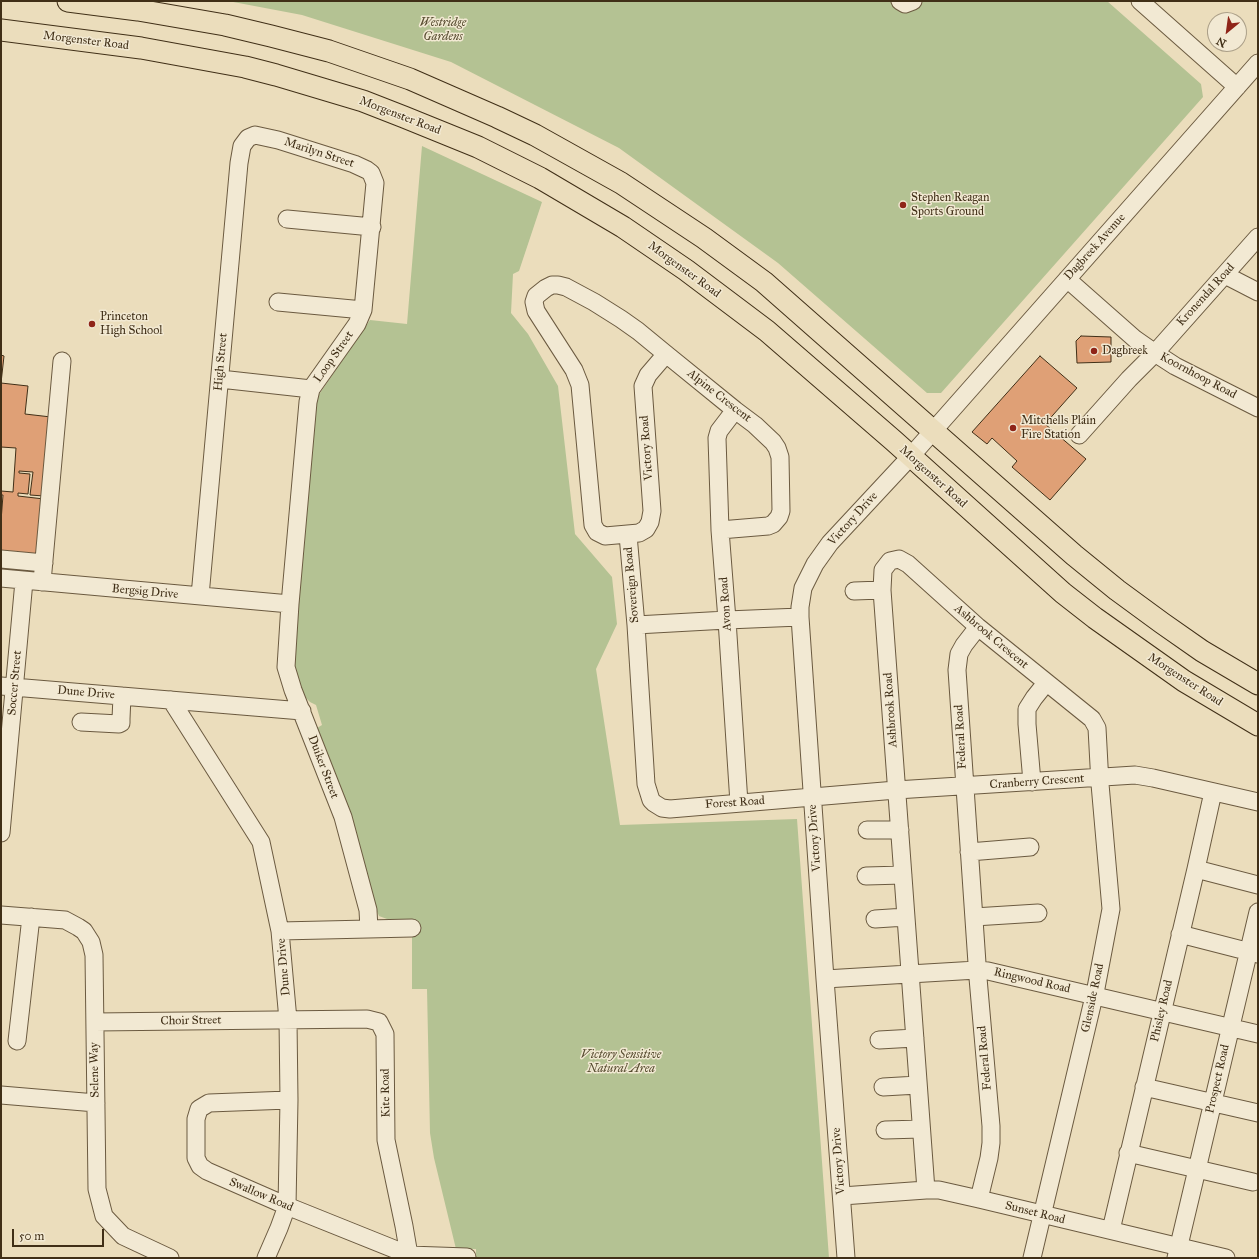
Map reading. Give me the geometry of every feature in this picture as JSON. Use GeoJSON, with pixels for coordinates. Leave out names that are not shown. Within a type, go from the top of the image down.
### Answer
{"type":"FeatureCollection","features":[{"type":"Feature","properties":{"kind":"main road"},"geometry":{"type":"LineString","coordinates":[[68,1],[138,10],[198,20],[271,36],[328,51],[417,82],[459,99],[535,135],[621,183],[704,238],[764,282],[932,432],[1074,555],[1117,590],[1202,651],[1258,684]]}},
{"type":"Feature","properties":{"kind":"main road","name":"Morgenster Road"},"geometry":{"type":"LineString","coordinates":[[1,30],[140,48],[246,67],[276,74],[363,101],[478,147],[540,178],[623,227],[686,270],[766,331],[911,456],[1046,579],[1094,618],[1184,681],[1258,725]]}},
{"type":"Feature","properties":{"kind":"street"},"geometry":{"type":"LineString","coordinates":[[900,1],[905,4],[913,1]]}},
{"type":"Feature","properties":{"kind":"street"},"geometry":{"type":"LineString","coordinates":[[1140,1],[1237,87]]}},
{"type":"Feature","properties":{"kind":"street","name":"Dagbreek Avenue"},"geometry":{"type":"LineString","coordinates":[[911,456],[1258,63]]}},
{"type":"Feature","properties":{"kind":"street","name":"Marilyn Street"},"geometry":{"type":"LineString","coordinates":[[255,135],[278,140],[354,164],[371,173],[375,183]]}},
{"type":"Feature","properties":{"kind":"street","name":"High Street"},"geometry":{"type":"LineString","coordinates":[[200,596],[239,163],[242,146],[248,138],[255,135]]}},
{"type":"Feature","properties":{"kind":"street","name":"Loop Street"},"geometry":{"type":"LineString","coordinates":[[290,604],[308,402],[311,389],[357,324],[363,310],[375,183]]}},
{"type":"Feature","properties":{"kind":"street"},"geometry":{"type":"LineString","coordinates":[[287,219],[372,227]]}},
{"type":"Feature","properties":{"kind":"street","name":"Kronendal Road"},"geometry":{"type":"LineString","coordinates":[[1079,435],[1258,238]]}},
{"type":"Feature","properties":{"kind":"street"},"geometry":{"type":"LineString","coordinates":[[1225,275],[1258,292]]}},
{"type":"Feature","properties":{"kind":"street","name":"Koornhoop Road"},"geometry":{"type":"LineString","coordinates":[[1067,279],[1134,337],[1155,353],[1176,366],[1258,408]]}},
{"type":"Feature","properties":{"kind":"street","name":"Alpine Crescent"},"geometry":{"type":"LineString","coordinates":[[546,288],[552,285],[566,287],[621,319],[756,425],[773,442],[780,457],[781,511],[779,517],[775,522],[768,526],[720,530]]}},
{"type":"Feature","properties":{"kind":"street","name":"Sovereign Road"},"geometry":{"type":"LineString","coordinates":[[546,288],[536,296],[534,302],[536,311],[574,370],[580,385],[593,525],[597,532],[605,536],[628,535],[636,625],[646,784],[649,796],[658,806]]}},
{"type":"Feature","properties":{"kind":"street"},"geometry":{"type":"LineString","coordinates":[[278,302],[363,310]]}},
{"type":"Feature","properties":{"kind":"street","name":"Victory Road"},"geometry":{"type":"LineString","coordinates":[[628,535],[643,531],[648,527],[650,522],[652,511],[643,386],[648,375],[666,354]]}},
{"type":"Feature","properties":{"kind":"street"},"geometry":{"type":"LineString","coordinates":[[42,582],[62,361]]}},
{"type":"Feature","properties":{"kind":"street"},"geometry":{"type":"LineString","coordinates":[[220,380],[311,389]]}},
{"type":"Feature","properties":{"kind":"street","name":"Avon Road"},"geometry":{"type":"LineString","coordinates":[[735,410],[719,431],[717,438],[720,530],[739,803]]}},
{"type":"Feature","properties":{"kind":"street","name":"Victory Drive"},"geometry":{"type":"LineString","coordinates":[[846,1258],[825,979],[800,607],[803,588],[815,564],[830,543],[911,456]]}},
{"type":"Feature","properties":{"kind":"street"},"geometry":{"type":"LineString","coordinates":[[1,559],[44,563]]}},
{"type":"Feature","properties":{"kind":"street","name":"Ashbrook Crescent"},"geometry":{"type":"LineString","coordinates":[[882,590],[883,570],[890,561],[899,559],[908,564],[978,627],[1092,719],[1097,728],[1100,777]]}},
{"type":"Feature","properties":{"kind":"street","name":"Bergsig Drive"},"geometry":{"type":"LineString","coordinates":[[1,578],[290,604]]}},
{"type":"Feature","properties":{"kind":"street","name":"Soccer Street"},"geometry":{"type":"LineString","coordinates":[[1,823],[8,687],[24,580]]}},
{"type":"Feature","properties":{"kind":"street"},"geometry":{"type":"LineString","coordinates":[[854,591],[882,590]]}},
{"type":"Feature","properties":{"kind":"street","name":"Ashbrook Road"},"geometry":{"type":"LineString","coordinates":[[882,590],[926,1190]]}},
{"type":"Feature","properties":{"kind":"street","name":"Duiker Street"},"geometry":{"type":"LineString","coordinates":[[290,604],[286,666],[293,690],[343,817],[368,910],[369,929]]}},
{"type":"Feature","properties":{"kind":"street"},"geometry":{"type":"LineString","coordinates":[[636,625],[800,618]]}},
{"type":"Feature","properties":{"kind":"street","name":"Federal Road"},"geometry":{"type":"LineString","coordinates":[[978,627],[964,646],[957,661],[977,970],[991,1137],[979,1199]]}},
{"type":"Feature","properties":{"kind":"street"},"geometry":{"type":"LineString","coordinates":[[1032,782],[1027,709],[1046,683]]}},
{"type":"Feature","properties":{"kind":"street","name":"Dune Drive"},"geometry":{"type":"LineString","coordinates":[[8,687],[302,711]]}},
{"type":"Feature","properties":{"kind":"street"},"geometry":{"type":"LineString","coordinates":[[81,722],[121,723],[122,696]]}},
{"type":"Feature","properties":{"kind":"street","name":"Dune Drive"},"geometry":{"type":"LineString","coordinates":[[171,700],[261,842],[280,931],[288,1020],[289,1100],[287,1206],[266,1258]]}},
{"type":"Feature","properties":{"kind":"street","name":"Cranberry Crescent"},"geometry":{"type":"LineString","coordinates":[[813,798],[896,790],[1135,775],[1258,802]]}},
{"type":"Feature","properties":{"kind":"street","name":"Glenside Road"},"geometry":{"type":"LineString","coordinates":[[1032,1258],[1094,995],[1110,909],[1100,777]]}},
{"type":"Feature","properties":{"kind":"street","name":"Phisley Road"},"geometry":{"type":"LineString","coordinates":[[1111,1230],[1213,792]]}},
{"type":"Feature","properties":{"kind":"street","name":"Forest Road"},"geometry":{"type":"LineString","coordinates":[[658,806],[670,809],[813,798]]}},
{"type":"Feature","properties":{"kind":"street"},"geometry":{"type":"LineString","coordinates":[[867,830],[900,830]]}},
{"type":"Feature","properties":{"kind":"street"},"geometry":{"type":"LineString","coordinates":[[969,852],[1030,847]]}},
{"type":"Feature","properties":{"kind":"street"},"geometry":{"type":"LineString","coordinates":[[1196,869],[1258,885]]}},
{"type":"Feature","properties":{"kind":"street"},"geometry":{"type":"LineString","coordinates":[[866,876],[903,875]]}},
{"type":"Feature","properties":{"kind":"street","name":"Prospect Road"},"geometry":{"type":"LineString","coordinates":[[1178,1252],[1196,1168],[1230,1028],[1253,952],[1258,912]]}},
{"type":"Feature","properties":{"kind":"street"},"geometry":{"type":"LineString","coordinates":[[974,917],[1038,913]]}},
{"type":"Feature","properties":{"kind":"street","name":"Selene Way"},"geometry":{"type":"LineString","coordinates":[[1,915],[65,920],[78,927],[88,937],[93,948],[94,955],[97,1189],[104,1216],[123,1236],[170,1258]]}},
{"type":"Feature","properties":{"kind":"street"},"geometry":{"type":"LineString","coordinates":[[875,919],[906,917]]}},
{"type":"Feature","properties":{"kind":"street"},"geometry":{"type":"LineString","coordinates":[[17,1041],[31,918]]}},
{"type":"Feature","properties":{"kind":"street"},"geometry":{"type":"LineString","coordinates":[[280,931],[412,928]]}},
{"type":"Feature","properties":{"kind":"street"},"geometry":{"type":"LineString","coordinates":[[1180,934],[1253,952]]}},
{"type":"Feature","properties":{"kind":"street","name":"Ringwood Road"},"geometry":{"type":"LineString","coordinates":[[825,979],[977,970],[988,971],[1258,1034]]}},
{"type":"Feature","properties":{"kind":"street","name":"Kite Road"},"geometry":{"type":"LineString","coordinates":[[288,1020],[367,1018],[379,1022],[385,1034],[386,1140],[409,1255]]}},
{"type":"Feature","properties":{"kind":"street","name":"Choir Street"},"geometry":{"type":"LineString","coordinates":[[95,1022],[288,1020]]}},
{"type":"Feature","properties":{"kind":"street"},"geometry":{"type":"LineString","coordinates":[[879,1040],[915,1038]]}},
{"type":"Feature","properties":{"kind":"street"},"geometry":{"type":"LineString","coordinates":[[883,1087],[918,1085]]}},
{"type":"Feature","properties":{"kind":"street"},"geometry":{"type":"LineString","coordinates":[[1144,1087],[1258,1113]]}},
{"type":"Feature","properties":{"kind":"street"},"geometry":{"type":"LineString","coordinates":[[1,1095],[96,1104]]}},
{"type":"Feature","properties":{"kind":"street","name":"Swallow Road"},"geometry":{"type":"LineString","coordinates":[[289,1100],[209,1102],[199,1109],[196,1120],[196,1158],[200,1166],[207,1172],[409,1255],[467,1257]]}},
{"type":"Feature","properties":{"kind":"street"},"geometry":{"type":"LineString","coordinates":[[885,1130],[921,1129]]}},
{"type":"Feature","properties":{"kind":"street"},"geometry":{"type":"LineString","coordinates":[[1128,1153],[1253,1182]]}},
{"type":"Feature","properties":{"kind":"street","name":"Sunset Road"},"geometry":{"type":"LineString","coordinates":[[842,1196],[939,1190],[1111,1230],[1178,1252],[1226,1258]]}},
{"type":"Feature","properties":{"kind":"green space","name":"Stephen Reagan Sports Ground"},"geometry":{"type":"Polygon","coordinates":[[[228,1],[1107,1],[1201,84],[1203,97],[941,393],[927,393],[778,263],[619,148],[451,62],[302,15],[228,1]]]}},
{"type":"Feature","properties":{"kind":"green space","name":"Victory Sensitive Natural Area"},"geometry":{"type":"Polygon","coordinates":[[[422,146],[542,202],[519,271],[513,274],[511,313],[528,334],[558,386],[575,534],[612,577],[617,624],[596,669],[620,825],[797,819],[829,1258],[476,1258],[476,1249],[456,1249],[434,1158],[430,1133],[427,989],[412,989],[412,919],[387,919],[379,916],[374,905],[352,820],[317,728],[322,725],[316,705],[305,697],[293,665],[318,396],[370,320],[407,324],[422,146]]]}},
{"type":"Feature","properties":{"kind":"building","name":"Dagbreek"},"geometry":{"type":"Polygon","coordinates":[[[1081,336],[1111,337],[1111,362],[1077,363],[1076,341],[1081,336]]]}},
{"type":"Feature","properties":{"kind":"building"},"geometry":{"type":"Polygon","coordinates":[[[1,355],[4,356],[1,383],[1,355]]]}},
{"type":"Feature","properties":{"kind":"building","name":"Mitchells Plain Fire Station"},"geometry":{"type":"Polygon","coordinates":[[[1040,356],[1077,388],[1045,424],[1086,459],[1050,500],[1012,467],[1017,461],[992,438],[987,444],[972,432],[1040,356]]]}},
{"type":"Feature","properties":{"kind":"building"},"geometry":{"type":"Polygon","coordinates":[[[1,383],[28,386],[25,414],[51,417],[44,496],[30,495],[33,472],[19,471],[19,473],[30,474],[28,494],[18,493],[18,496],[44,499],[39,556],[1,552],[3,495],[1,495],[1,491],[13,492],[16,448],[1,447],[1,383]]]}},
{"type":"Feature","properties":{"kind":"place","name":"Stephen Reagan Sports Ground"},"geometry":{"type":"Point","coordinates":[903,205]}},
{"type":"Feature","properties":{"kind":"place","name":"Princeton High School"},"geometry":{"type":"Point","coordinates":[92,324]}},
{"type":"Feature","properties":{"kind":"place","name":"Dagbreek"},"geometry":{"type":"Point","coordinates":[1094,351]}},
{"type":"Feature","properties":{"kind":"place","name":"Mitchells Plain Fire Station"},"geometry":{"type":"Point","coordinates":[1013,428]}},
{"type":"Feature","properties":{"kind":"park label","name":"Westridge Gardens"},"geometry":{"type":"Point","coordinates":[443,30]}}]}
